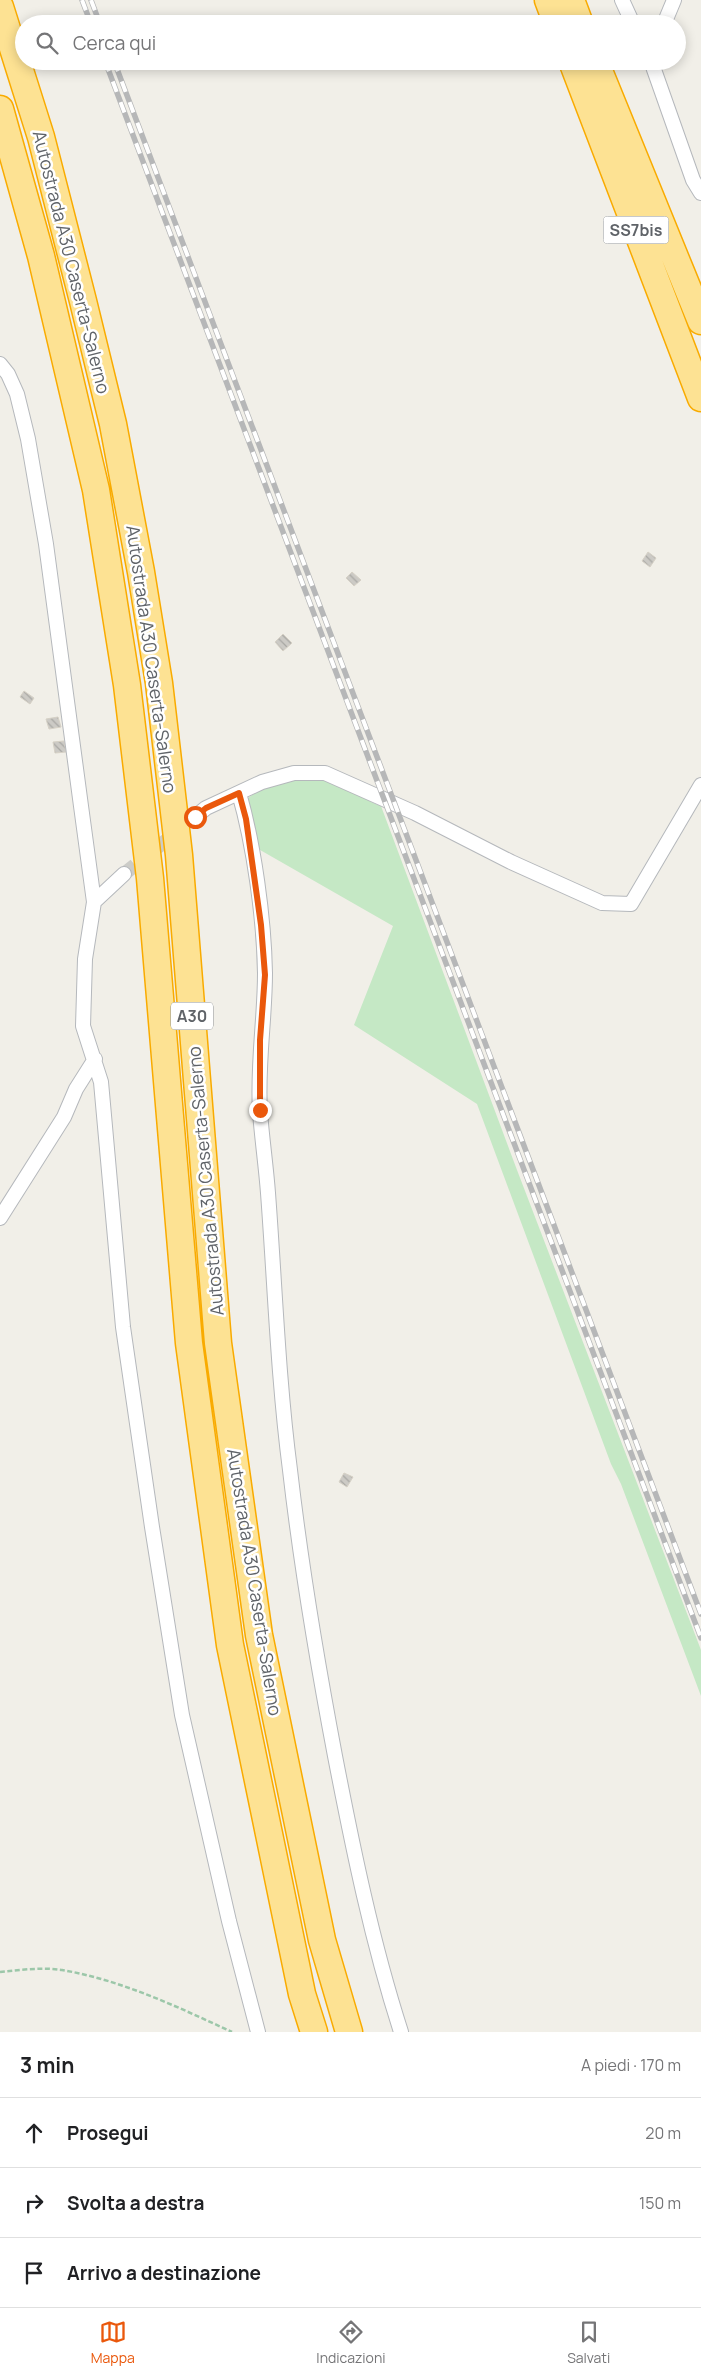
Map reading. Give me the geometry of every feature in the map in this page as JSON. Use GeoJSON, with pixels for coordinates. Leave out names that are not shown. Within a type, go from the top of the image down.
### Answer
{"type":"FeatureCollection","features":[{"type":"Feature","properties":{"kind":"highway"},"geometry":{"type":"LineString","coordinates":[[548,0],[554,15]]}},
{"type":"Feature","properties":{"kind":"highway"},"geometry":{"type":"LineString","coordinates":[[571,0],[577,15]]}},
{"type":"Feature","properties":{"kind":"highway","name":"Autostrada A30 Caserta-Salerno"},"geometry":{"type":"LineString","coordinates":[[0,7],[15,55]]}},
{"type":"Feature","properties":{"kind":"highway","name":"Autostrada A30 Caserta-Salerno"},"geometry":{"type":"LineString","coordinates":[[20,70],[41,137],[113,424],[141,572],[159,683],[179,855],[218,1343],[259,1635],[322,1940],[349,2032]]}},
{"type":"Feature","properties":{"kind":"highway","name":"SS7bis"},"geometry":{"type":"LineString","coordinates":[[575,70],[701,398]]}},
{"type":"Feature","properties":{"kind":"highway","name":"SS7bis"},"geometry":{"type":"LineString","coordinates":[[599,70],[701,321]]}},
{"type":"Feature","properties":{"kind":"highway","name":"Autostrada A30 Caserta-Salerno"},"geometry":{"type":"LineString","coordinates":[[0,109],[41,256],[99,509],[128,685],[150,878],[189,1343],[230,1645],[302,1994],[314,2032]]}},
{"type":"Feature","properties":{"kind":"street"},"geometry":{"type":"LineString","coordinates":[[622,0],[629,15]]}},
{"type":"Feature","properties":{"kind":"street"},"geometry":{"type":"LineString","coordinates":[[668,15],[674,0]]}},
{"type":"Feature","properties":{"kind":"street"},"geometry":{"type":"LineString","coordinates":[[655,70],[693,180],[701,193]]}},
{"type":"Feature","properties":{"kind":"street"},"geometry":{"type":"LineString","coordinates":[[0,364],[8,374],[17,394],[28,439],[46,544],[94,902],[85,959],[83,1026],[102,1082],[123,1327],[182,1715],[258,2032]]}},
{"type":"Feature","properties":{"kind":"street"},"geometry":{"type":"LineString","coordinates":[[195,817],[206,808],[262,782],[294,773],[325,773],[416,813],[511,862],[602,903],[631,904],[701,786]]}},
{"type":"Feature","properties":{"kind":"street"},"geometry":{"type":"LineString","coordinates":[[239,793],[246,819],[261,925],[265,975],[260,1040],[260,1110],[268,1191],[277,1335],[291,1478],[315,1650],[351,1841],[389,1995],[401,2032]]}},
{"type":"Feature","properties":{"kind":"street"},"geometry":{"type":"LineString","coordinates":[[94,902],[124,874]]}},
{"type":"Feature","properties":{"kind":"street"},"geometry":{"type":"LineString","coordinates":[[0,1218],[64,1117],[76,1089],[95,1059]]}},
{"type":"Feature","properties":{"kind":"path"},"geometry":{"type":"LineString","coordinates":[[0,1972],[47,1969],[80,1974],[144,1994],[232,2032]]}},
{"type":"Feature","properties":{"kind":"green space"},"geometry":{"type":"Polygon","coordinates":[[[298,777],[322,778],[344,784],[381,806],[517,1170],[701,1650],[701,1696],[621,1484],[611,1464],[477,1104],[354,1025],[393,926],[253,846],[248,798],[263,787],[298,777]]]}},
{"type":"Feature","properties":{"kind":"building"},"geometry":{"type":"Polygon","coordinates":[[[648,552],[656,558],[650,567],[642,561],[648,552]]]}},
{"type":"Feature","properties":{"kind":"building"},"geometry":{"type":"Polygon","coordinates":[[[352,572],[361,580],[354,586],[346,578],[352,572]]]}},
{"type":"Feature","properties":{"kind":"building"},"geometry":{"type":"Polygon","coordinates":[[[283,634],[292,643],[283,651],[275,642],[283,634]]]}},
{"type":"Feature","properties":{"kind":"building"},"geometry":{"type":"Polygon","coordinates":[[[24,691],[34,698],[30,704],[20,697],[24,691]]]}},
{"type":"Feature","properties":{"kind":"building"},"geometry":{"type":"Polygon","coordinates":[[[58,717],[61,727],[49,729],[46,719],[58,717]]]}},
{"type":"Feature","properties":{"kind":"building"},"geometry":{"type":"Polygon","coordinates":[[[64,741],[66,752],[55,753],[53,742],[64,741]]]}},
{"type":"Feature","properties":{"kind":"building"},"geometry":{"type":"Polygon","coordinates":[[[344,1473],[353,1477],[347,1487],[339,1482],[344,1473]]]}},
{"type":"Feature","properties":{"kind":"tunnel"},"geometry":{"type":"LineString","coordinates":[[124,874],[178,831]]}},
{"type":"Feature","properties":{"kind":"railway"},"geometry":{"type":"LineString","coordinates":[[82,0],[88,15]]}},
{"type":"Feature","properties":{"kind":"railway"},"geometry":{"type":"LineString","coordinates":[[91,0],[97,15]]}},
{"type":"Feature","properties":{"kind":"railway"},"geometry":{"type":"LineString","coordinates":[[108,70],[701,1638]]}},
{"type":"Feature","properties":{"kind":"railway"},"geometry":{"type":"LineString","coordinates":[[117,70],[701,1614]]}},
{"type":"Feature","properties":{"kind":"route"},"geometry":{"type":"LineString","coordinates":[[195,817],[206,808],[239,793],[246,819],[261,925],[265,975],[260,1040],[260,1110]]}}]}
